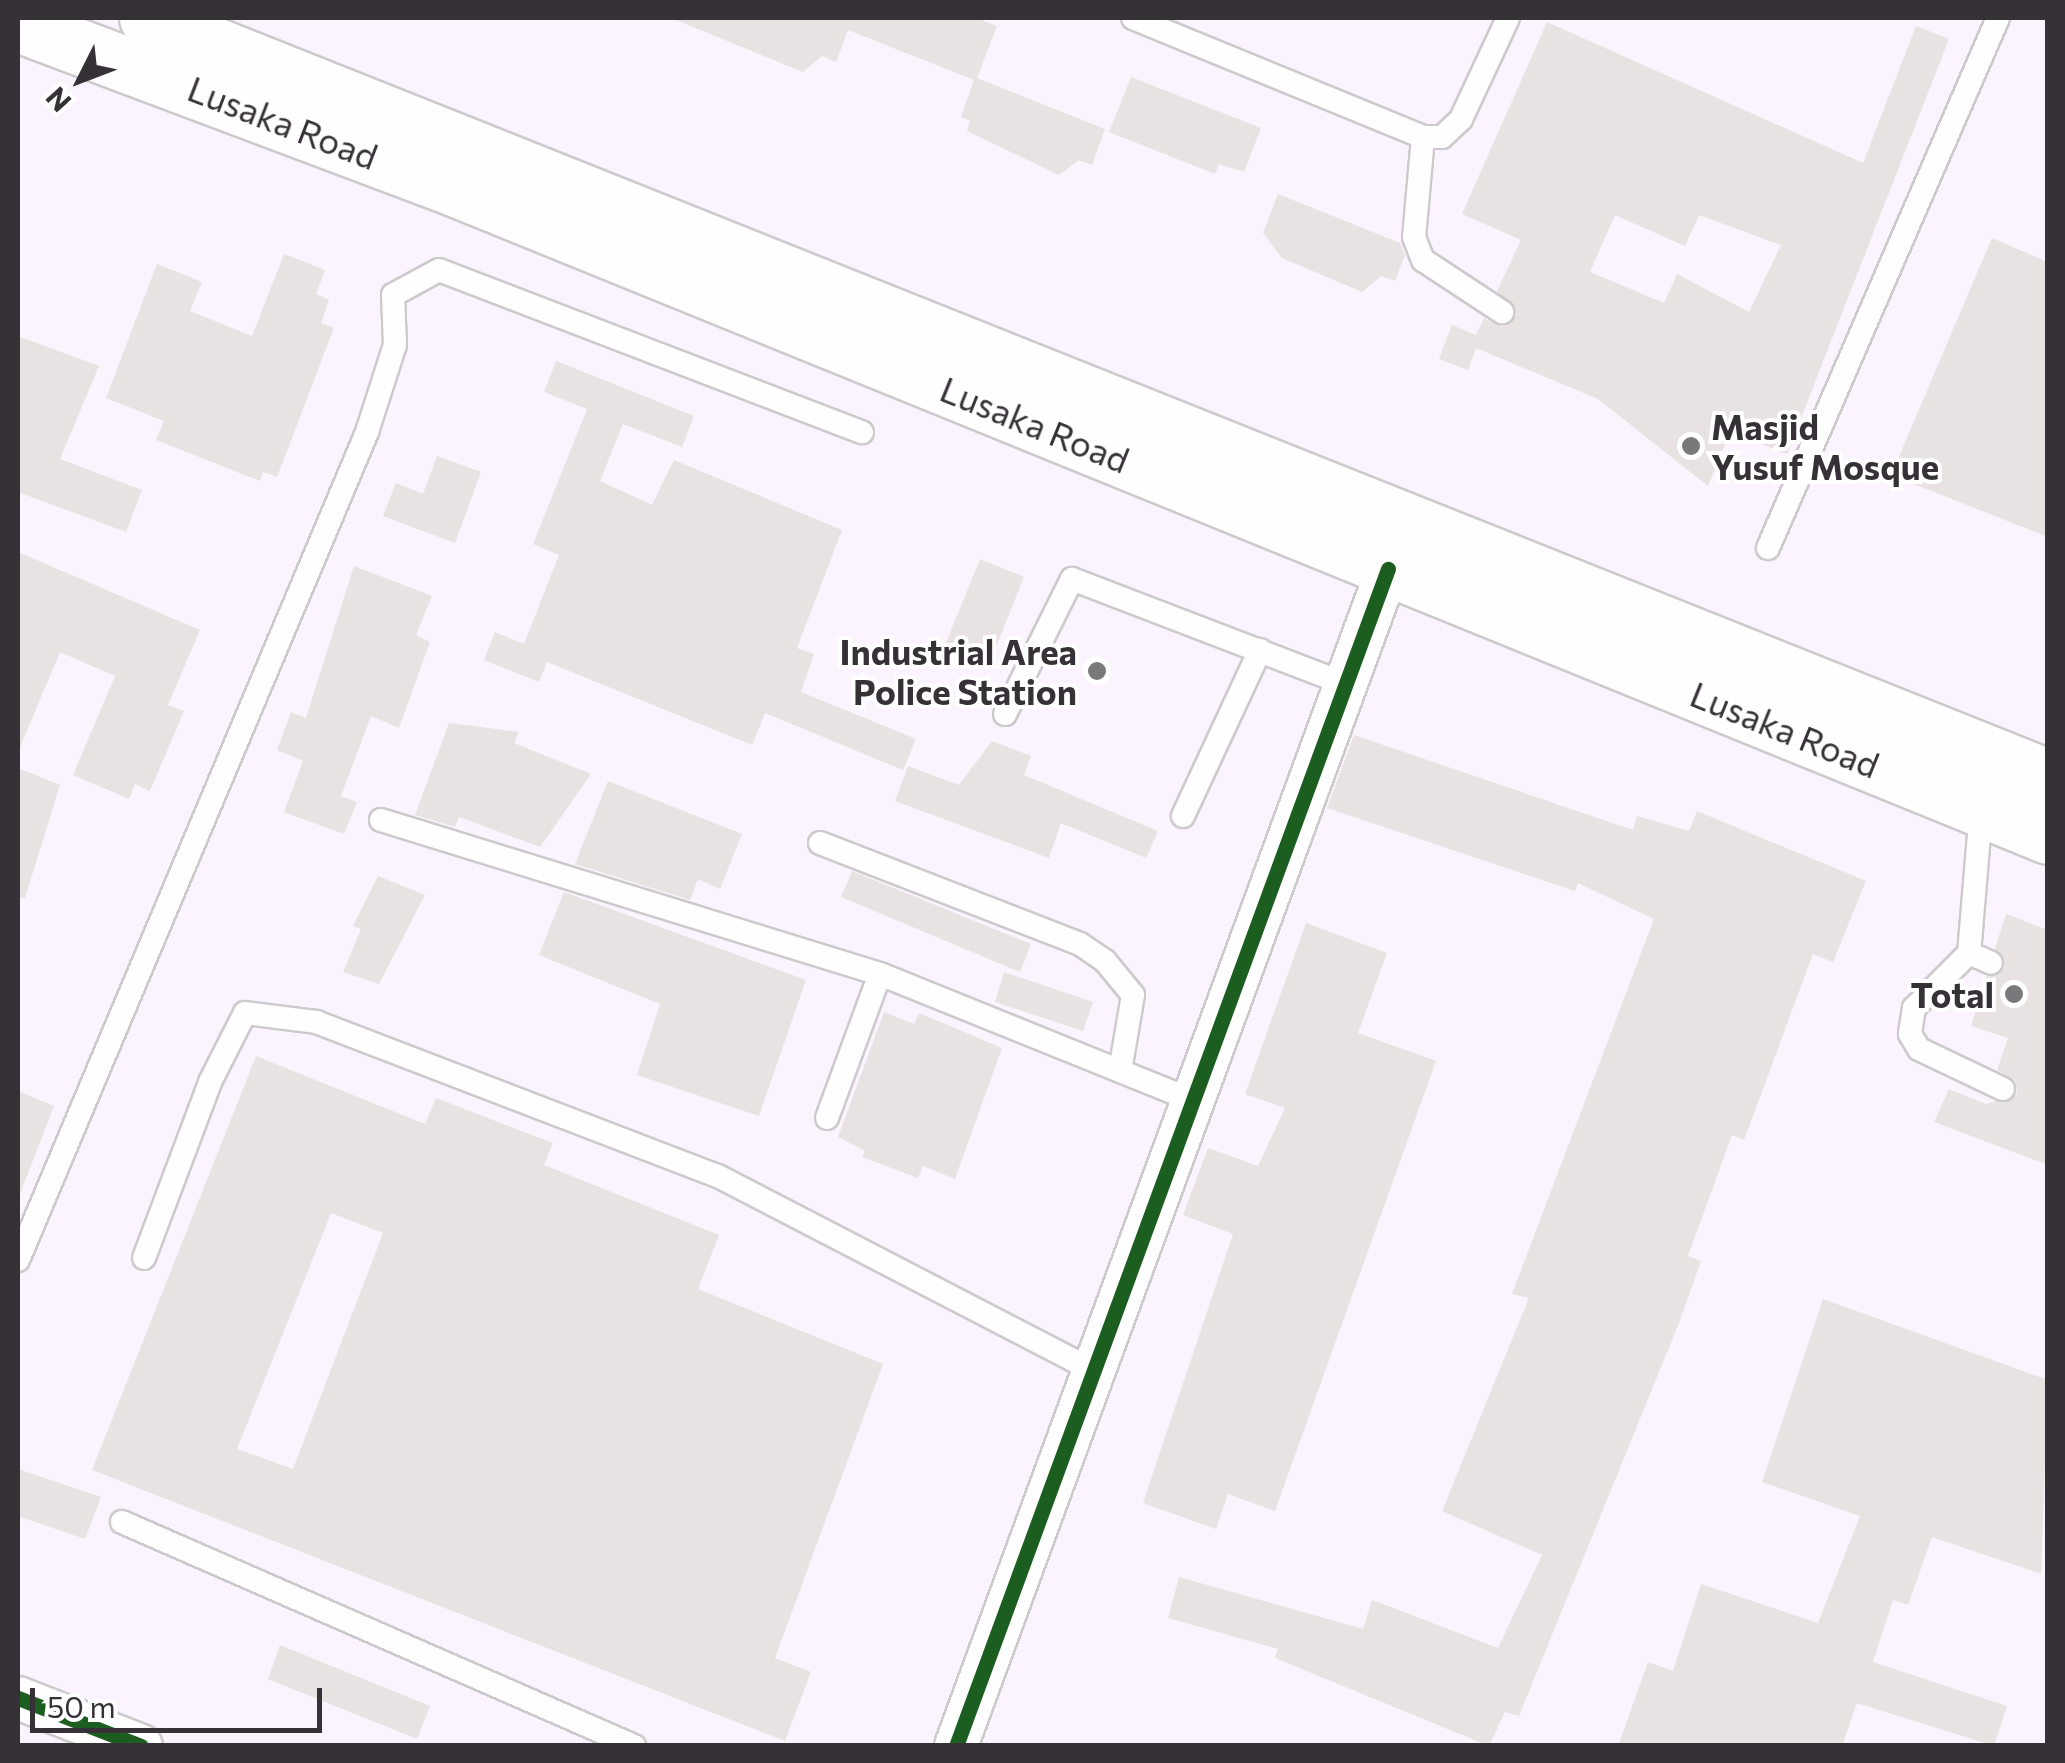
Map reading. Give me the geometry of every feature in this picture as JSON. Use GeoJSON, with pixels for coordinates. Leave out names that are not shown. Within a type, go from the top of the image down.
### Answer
{"type":"FeatureCollection","features":[{"type":"Feature","properties":{"kind":"main road","name":"Lusaka Road"},"geometry":{"type":"LineString","coordinates":[[147,18],[2048,777]]}},
{"type":"Feature","properties":{"kind":"main road","name":"Lusaka Road"},"geometry":{"type":"LineString","coordinates":[[18,24],[454,188],[2048,836]]}},
{"type":"Feature","properties":{"kind":"street"},"geometry":{"type":"LineString","coordinates":[[956,1746],[1388,569]]}},
{"type":"Feature","properties":{"kind":"street"},"geometry":{"type":"LineString","coordinates":[[18,1698],[141,1746]]}},
{"type":"Feature","properties":{"kind":"lane"},"geometry":{"type":"LineString","coordinates":[[1134,18],[1423,136],[1442,137],[1461,119],[1508,18]]}},
{"type":"Feature","properties":{"kind":"lane"},"geometry":{"type":"LineString","coordinates":[[1768,548],[1998,18]]}},
{"type":"Feature","properties":{"kind":"lane"},"geometry":{"type":"LineString","coordinates":[[1423,136],[1414,237],[1423,260],[1502,312]]}},
{"type":"Feature","properties":{"kind":"lane"},"geometry":{"type":"LineString","coordinates":[[18,1260],[366,432],[395,344],[392,295],[439,270],[862,432]]}},
{"type":"Feature","properties":{"kind":"lane"},"geometry":{"type":"LineString","coordinates":[[1006,714],[1072,579],[1346,684]]}},
{"type":"Feature","properties":{"kind":"lane"},"geometry":{"type":"LineString","coordinates":[[1183,816],[1260,650]]}},
{"type":"Feature","properties":{"kind":"lane"},"geometry":{"type":"LineString","coordinates":[[1982,809],[1969,953],[1914,1008],[1910,1034],[1919,1048],[2003,1089]]}},
{"type":"Feature","properties":{"kind":"lane"},"geometry":{"type":"LineString","coordinates":[[381,820],[880,974],[1195,1101]]}},
{"type":"Feature","properties":{"kind":"lane"},"geometry":{"type":"LineString","coordinates":[[820,844],[1080,944],[1105,961],[1133,995],[1120,1071]]}},
{"type":"Feature","properties":{"kind":"lane"},"geometry":{"type":"LineString","coordinates":[[1969,953],[1991,963]]}},
{"type":"Feature","properties":{"kind":"lane"},"geometry":{"type":"LineString","coordinates":[[827,1118],[880,974]]}},
{"type":"Feature","properties":{"kind":"lane"},"geometry":{"type":"LineString","coordinates":[[144,1258],[210,1082],[246,1013],[316,1022],[718,1176],[1093,1370]]}},
{"type":"Feature","properties":{"kind":"lane"},"geometry":{"type":"LineString","coordinates":[[122,1522],[626,1744]]}},
{"type":"Feature","properties":{"kind":"shaded area"},"geometry":{"type":"Polygon","coordinates":[[[18,18],[2047,18],[2047,1745],[18,1745],[18,18]]]}},
{"type":"Feature","properties":{"kind":"building"},"geometry":{"type":"Polygon","coordinates":[[[671,18],[976,18],[997,26],[977,78],[1105,129],[1092,165],[1079,160],[1059,175],[967,131],[970,121],[961,117],[974,80],[848,30],[836,62],[822,56],[803,72],[671,18]]]}},
{"type":"Feature","properties":{"kind":"building"},"geometry":{"type":"Polygon","coordinates":[[[1547,22],[1863,163],[1916,26],[1949,39],[1787,454],[1730,432],[1708,486],[1598,399],[1476,348],[1468,370],[1439,359],[1452,325],[1476,335],[1484,318],[1502,327],[1517,314],[1497,291],[1521,240],[1462,214],[1547,22]],[[1615,215],[1590,272],[1664,303],[1677,274],[1749,312],[1781,245],[1699,215],[1685,246],[1615,215]]]}},
{"type":"Feature","properties":{"kind":"building"},"geometry":{"type":"Polygon","coordinates":[[[1131,77],[1261,128],[1244,172],[1219,164],[1215,174],[1109,132],[1131,77]]]}},
{"type":"Feature","properties":{"kind":"building"},"geometry":{"type":"Polygon","coordinates":[[[1278,194],[1400,243],[1405,255],[1395,281],[1381,276],[1362,292],[1282,258],[1263,233],[1278,194]]]}},
{"type":"Feature","properties":{"kind":"building"},"geometry":{"type":"Polygon","coordinates":[[[1992,238],[2048,262],[2048,537],[1891,475],[1992,238]]]}},
{"type":"Feature","properties":{"kind":"building"},"geometry":{"type":"Polygon","coordinates":[[[284,254],[325,270],[316,294],[329,300],[321,323],[334,328],[277,477],[263,472],[260,481],[156,440],[164,421],[106,398],[157,264],[202,282],[190,311],[252,336],[284,254]]]}},
{"type":"Feature","properties":{"kind":"building"},"geometry":{"type":"Polygon","coordinates":[[[18,336],[99,366],[60,459],[142,490],[126,532],[18,492],[18,336]]]}},
{"type":"Feature","properties":{"kind":"building"},"geometry":{"type":"Polygon","coordinates":[[[556,361],[694,416],[682,447],[623,424],[600,481],[652,505],[674,460],[842,530],[797,648],[814,654],[801,692],[916,739],[903,770],[765,713],[752,745],[547,662],[539,682],[484,660],[495,632],[524,644],[559,555],[533,544],[587,409],[544,392],[556,361]]]}},
{"type":"Feature","properties":{"kind":"building"},"geometry":{"type":"Polygon","coordinates":[[[437,456],[481,472],[455,543],[383,516],[396,483],[423,494],[437,456]]]}},
{"type":"Feature","properties":{"kind":"building"},"geometry":{"type":"Polygon","coordinates":[[[18,552],[200,630],[168,705],[184,711],[150,791],[135,784],[129,799],[73,775],[115,676],[60,652],[18,752],[18,552]]]}},
{"type":"Feature","properties":{"kind":"building"},"geometry":{"type":"Polygon","coordinates":[[[980,559],[1024,577],[987,669],[943,650],[980,559]]]}},
{"type":"Feature","properties":{"kind":"building"},"geometry":{"type":"Polygon","coordinates":[[[354,566],[432,596],[416,635],[430,642],[399,728],[371,716],[341,796],[357,802],[344,834],[284,812],[303,761],[277,750],[291,712],[306,718],[354,566]]]}},
{"type":"Feature","properties":{"kind":"building"},"geometry":{"type":"Polygon","coordinates":[[[449,723],[519,732],[514,743],[591,774],[540,847],[459,817],[455,827],[415,815],[449,723]]]}},
{"type":"Feature","properties":{"kind":"building"},"geometry":{"type":"Polygon","coordinates":[[[1354,735],[1633,830],[1637,816],[1689,831],[1697,811],[1866,881],[1833,962],[1813,954],[1744,1140],[1732,1135],[1688,1256],[1701,1261],[1679,1323],[1519,1716],[1505,1712],[1489,1746],[1275,1658],[1278,1649],[1168,1618],[1179,1577],[1363,1629],[1372,1600],[1498,1648],[1542,1555],[1442,1511],[1529,1298],[1512,1294],[1654,919],[1578,883],[1575,891],[1327,808],[1354,735]]]}},
{"type":"Feature","properties":{"kind":"building"},"geometry":{"type":"Polygon","coordinates":[[[992,741],[1031,756],[1024,775],[1158,831],[1146,858],[1061,823],[1049,858],[895,801],[908,766],[959,785],[992,741]]]}},
{"type":"Feature","properties":{"kind":"building"},"geometry":{"type":"Polygon","coordinates":[[[18,768],[60,785],[25,898],[18,897],[18,768]]]}},
{"type":"Feature","properties":{"kind":"building"},"geometry":{"type":"Polygon","coordinates":[[[608,781],[742,834],[720,889],[698,879],[690,900],[575,864],[608,781]]]}},
{"type":"Feature","properties":{"kind":"building"},"geometry":{"type":"Polygon","coordinates":[[[852,871],[1031,944],[1020,972],[841,897],[852,871]]]}},
{"type":"Feature","properties":{"kind":"building"},"geometry":{"type":"Polygon","coordinates":[[[378,876],[425,895],[379,984],[343,972],[361,929],[353,926],[378,876]]]}},
{"type":"Feature","properties":{"kind":"building"},"geometry":{"type":"Polygon","coordinates":[[[564,892],[806,980],[759,1116],[637,1075],[660,1004],[539,955],[564,892]]]}},
{"type":"Feature","properties":{"kind":"building"},"geometry":{"type":"Polygon","coordinates":[[[2006,914],[2048,930],[2048,1165],[1934,1122],[1949,1089],[1986,1104],[2017,1095],[2015,1080],[1997,1070],[2008,1038],[1971,1026],[1986,977],[2005,968],[1995,948],[2006,914]]]}},
{"type":"Feature","properties":{"kind":"building"},"geometry":{"type":"Polygon","coordinates":[[[1306,923],[1387,953],[1358,1033],[1436,1061],[1275,1511],[1228,1494],[1216,1529],[1143,1503],[1233,1234],[1183,1215],[1208,1148],[1258,1166],[1285,1108],[1245,1094],[1306,923]]]}},
{"type":"Feature","properties":{"kind":"building"},"geometry":{"type":"Polygon","coordinates":[[[1004,972],[1093,1002],[1083,1031],[995,1002],[1004,972]]]}},
{"type":"Feature","properties":{"kind":"building"},"geometry":{"type":"Polygon","coordinates":[[[884,1012],[914,1024],[919,1013],[1002,1048],[955,1179],[923,1166],[918,1178],[862,1157],[865,1151],[838,1137],[884,1012]]]}},
{"type":"Feature","properties":{"kind":"building"},"geometry":{"type":"Polygon","coordinates":[[[256,1056],[425,1124],[436,1098],[553,1143],[544,1165],[719,1235],[698,1289],[883,1364],[775,1658],[811,1672],[785,1741],[92,1470],[256,1056]],[[331,1213],[237,1449],[293,1469],[383,1233],[331,1213]]]}},
{"type":"Feature","properties":{"kind":"building"},"geometry":{"type":"Polygon","coordinates":[[[18,1091],[54,1106],[20,1194],[18,1193],[18,1091]]]}},
{"type":"Feature","properties":{"kind":"building"},"geometry":{"type":"Polygon","coordinates":[[[1823,1299],[2048,1380],[2041,1574],[1932,1537],[1908,1605],[1893,1600],[1873,1662],[2007,1706],[1994,1746],[1857,1703],[1842,1746],[1618,1746],[1648,1662],[1673,1671],[1701,1584],[1818,1623],[1860,1516],[1762,1482],[1823,1299]]]}},
{"type":"Feature","properties":{"kind":"building"},"geometry":{"type":"Polygon","coordinates":[[[18,1469],[101,1497],[85,1539],[18,1516],[18,1469]]]}},
{"type":"Feature","properties":{"kind":"building"},"geometry":{"type":"Polygon","coordinates":[[[280,1645],[430,1706],[417,1739],[268,1679],[280,1645]]]}},
{"type":"Feature","properties":{"kind":"cycle path"},"geometry":{"type":"LineString","coordinates":[[956,1746],[1388,569]]}},
{"type":"Feature","properties":{"kind":"cycle path"},"geometry":{"type":"LineString","coordinates":[[18,1698],[141,1746]]}},
{"type":"Feature","properties":{"kind":"place","name":"Masjid Yusuf Mosque"},"geometry":{"type":"Point","coordinates":[1691,446]}},
{"type":"Feature","properties":{"kind":"place","name":"Industrial Area Police Station"},"geometry":{"type":"Point","coordinates":[1097,671]}},
{"type":"Feature","properties":{"kind":"place","name":"Total"},"geometry":{"type":"Point","coordinates":[2014,994]}}]}
